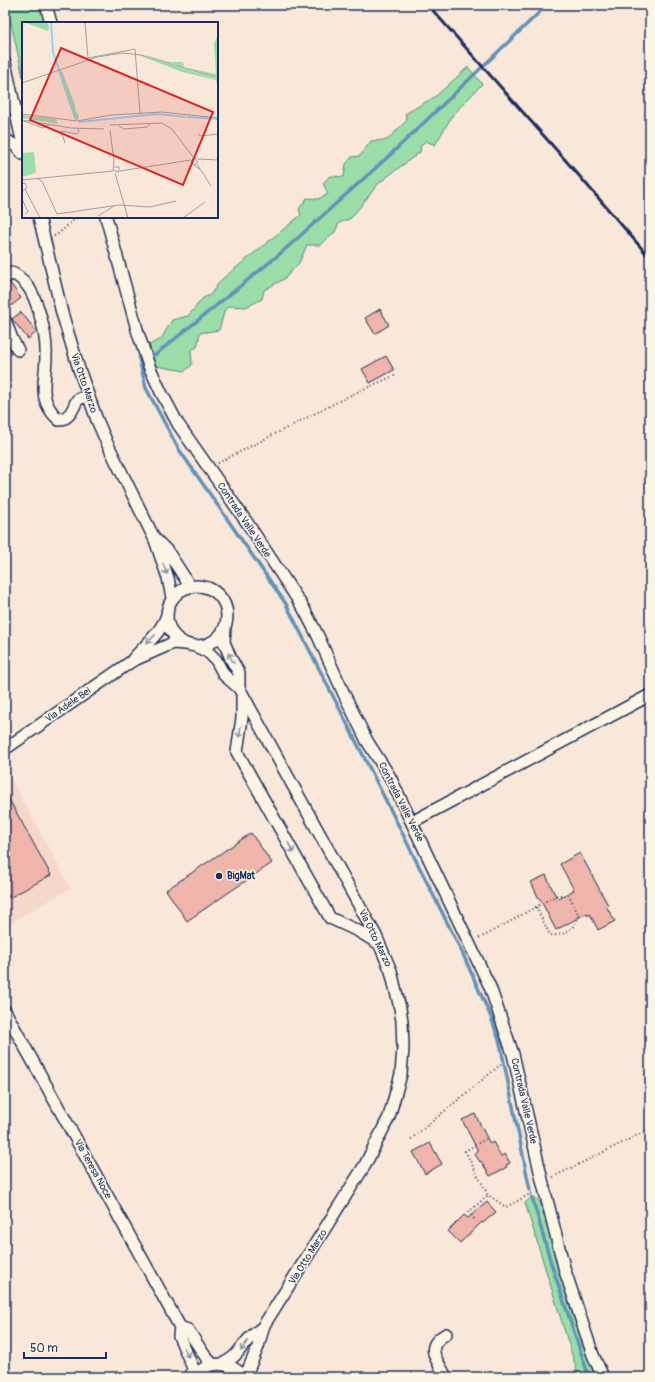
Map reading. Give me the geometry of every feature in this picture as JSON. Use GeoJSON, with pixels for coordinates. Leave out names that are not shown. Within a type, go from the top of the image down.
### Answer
{"type":"FeatureCollection","features":[{"type":"Feature","properties":{"kind":"street"},"geometry":{"type":"LineString","coordinates":[[46,5],[51,22]]}},
{"type":"Feature","properties":{"kind":"street"},"geometry":{"type":"LineString","coordinates":[[5,63],[22,140]]}},
{"type":"Feature","properties":{"kind":"street"},"geometry":{"type":"LineString","coordinates":[[5,139],[18,147],[22,153]]}},
{"type":"Feature","properties":{"kind":"street","name":"Via Otto Marzo"},"geometry":{"type":"LineString","coordinates":[[39,218],[62,313],[88,395],[107,443],[155,540],[168,578],[172,598]]}},
{"type":"Feature","properties":{"kind":"street","name":"Contrada Valle Verde"},"geometry":{"type":"LineString","coordinates":[[106,218],[142,348],[161,392],[178,424],[248,524],[304,609],[364,734],[390,777],[490,987],[510,1042],[565,1271],[593,1355],[603,1377]]}},
{"type":"Feature","properties":{"kind":"street"},"geometry":{"type":"LineString","coordinates":[[5,278],[12,273],[20,278],[30,290],[37,305],[46,343],[43,390],[52,414],[59,420],[65,419],[71,414],[77,400],[88,395]]}},
{"type":"Feature","properties":{"kind":"street"},"geometry":{"type":"LineString","coordinates":[[5,320],[18,350]]}},
{"type":"Feature","properties":{"kind":"street","name":"Via Otto Marzo"},"geometry":{"type":"LineString","coordinates":[[155,540],[168,552],[190,586]]}},
{"type":"Feature","properties":{"kind":"street"},"geometry":{"type":"LineString","coordinates":[[132,661],[173,643],[190,645],[206,645],[220,635],[225,628],[227,619],[226,608],[217,593],[210,588],[190,586],[181,590],[172,598],[168,607],[167,615],[171,632],[178,639],[190,645]]}},
{"type":"Feature","properties":{"kind":"street"},"geometry":{"type":"LineString","coordinates":[[132,661],[156,634],[167,615]]}},
{"type":"Feature","properties":{"kind":"street","name":"Via Otto Marzo"},"geometry":{"type":"LineString","coordinates":[[225,628],[224,642],[239,673],[240,691]]}},
{"type":"Feature","properties":{"kind":"street","name":"Via Otto Marzo"},"geometry":{"type":"LineString","coordinates":[[190,645],[208,652],[216,660],[224,675],[240,691],[380,946],[391,971],[399,1002],[402,1021],[403,1048],[401,1074],[385,1127],[365,1166],[264,1325],[248,1340],[237,1355],[231,1360],[205,1367],[192,1377]]}},
{"type":"Feature","properties":{"kind":"street","name":"Via Adele Bei"},"geometry":{"type":"LineString","coordinates":[[5,749],[132,661]]}},
{"type":"Feature","properties":{"kind":"street"},"geometry":{"type":"LineString","coordinates":[[240,691],[242,718],[237,752],[330,918],[370,937],[380,946]]}},
{"type":"Feature","properties":{"kind":"street"},"geometry":{"type":"LineString","coordinates":[[412,822],[650,695]]}},
{"type":"Feature","properties":{"kind":"street","name":"Via Teresa Noce"},"geometry":{"type":"LineString","coordinates":[[5,1011],[180,1327],[179,1336],[193,1368],[192,1377]]}},
{"type":"Feature","properties":{"kind":"street","name":"Via Otto Marzo"},"geometry":{"type":"LineString","coordinates":[[245,1377],[258,1347],[264,1325]]}},
{"type":"Feature","properties":{"kind":"street","name":"Via Teresa Noce"},"geometry":{"type":"LineString","coordinates":[[180,1327],[188,1330],[205,1356],[218,1364]]}},
{"type":"Feature","properties":{"kind":"street"},"geometry":{"type":"LineString","coordinates":[[446,1334],[439,1338],[433,1348],[433,1353],[446,1377]]}},
{"type":"Feature","properties":{"kind":"street"},"geometry":{"type":"LineString","coordinates":[[218,1364],[237,1369],[245,1377]]}},
{"type":"Feature","properties":{"kind":"path"},"geometry":{"type":"LineString","coordinates":[[44,239],[57,235],[76,218]]}},
{"type":"Feature","properties":{"kind":"path"},"geometry":{"type":"LineString","coordinates":[[208,468],[355,392],[396,375]]}},
{"type":"Feature","properties":{"kind":"path"},"geometry":{"type":"LineString","coordinates":[[469,942],[486,935],[536,907],[558,895],[569,895],[579,916],[576,925],[568,932],[557,936],[550,935],[536,907]]}},
{"type":"Feature","properties":{"kind":"path"},"geometry":{"type":"LineString","coordinates":[[411,1139],[499,1066]]}},
{"type":"Feature","properties":{"kind":"path"},"geometry":{"type":"LineString","coordinates":[[542,1180],[559,1175],[650,1128]]}},
{"type":"Feature","properties":{"kind":"path"},"geometry":{"type":"LineString","coordinates":[[486,1139],[465,1151],[488,1195],[506,1207],[532,1193]]}},
{"type":"Feature","properties":{"kind":"path"},"geometry":{"type":"LineString","coordinates":[[474,1219],[469,1212],[488,1195]]}},
{"type":"Feature","properties":{"kind":"shaded area"},"geometry":{"type":"Polygon","coordinates":[[[5,768],[71,888],[6,926],[5,925],[5,768]]]}},
{"type":"Feature","properties":{"kind":"green space"},"geometry":{"type":"Polygon","coordinates":[[[7,5],[41,5],[46,22],[22,22],[22,72],[7,5]]]}},
{"type":"Feature","properties":{"kind":"green space"},"geometry":{"type":"Polygon","coordinates":[[[468,67],[482,84],[452,116],[435,145],[426,141],[421,145],[420,152],[379,183],[351,218],[339,223],[335,232],[320,245],[307,245],[299,263],[284,279],[264,290],[262,299],[246,307],[230,306],[225,309],[219,330],[200,333],[197,347],[191,350],[192,365],[185,371],[156,366],[149,345],[161,339],[172,320],[188,316],[203,298],[210,295],[221,280],[301,215],[299,209],[307,198],[318,199],[328,194],[323,183],[330,176],[344,177],[346,164],[352,157],[360,156],[371,141],[387,140],[407,120],[405,114],[436,96],[468,67]]]}},
{"type":"Feature","properties":{"kind":"green space"},"geometry":{"type":"Polygon","coordinates":[[[532,1197],[535,1197],[540,1202],[579,1333],[596,1377],[580,1377],[578,1374],[525,1203],[532,1197]]]}},
{"type":"Feature","properties":{"kind":"building"},"geometry":{"type":"Polygon","coordinates":[[[10,283],[21,298],[11,306],[5,298],[5,285],[10,283]]]}},
{"type":"Feature","properties":{"kind":"building"},"geometry":{"type":"Polygon","coordinates":[[[380,309],[389,325],[375,334],[365,318],[380,309]]]}},
{"type":"Feature","properties":{"kind":"building"},"geometry":{"type":"Polygon","coordinates":[[[21,312],[37,332],[28,339],[12,319],[21,312]]]}},
{"type":"Feature","properties":{"kind":"building"},"geometry":{"type":"Polygon","coordinates":[[[386,356],[394,370],[370,383],[362,369],[386,356]]]}},
{"type":"Feature","properties":{"kind":"building"},"geometry":{"type":"Polygon","coordinates":[[[5,792],[51,875],[9,898],[5,890],[5,792]]]}},
{"type":"Feature","properties":{"kind":"building","name":"BigMat"},"geometry":{"type":"Polygon","coordinates":[[[251,833],[272,863],[187,921],[166,890],[251,833]]]}},
{"type":"Feature","properties":{"kind":"building"},"geometry":{"type":"Polygon","coordinates":[[[580,853],[615,921],[598,930],[590,914],[588,916],[587,913],[556,930],[531,882],[546,875],[557,899],[574,890],[560,864],[580,853]]]}},
{"type":"Feature","properties":{"kind":"building"},"geometry":{"type":"Polygon","coordinates":[[[475,1114],[490,1144],[493,1142],[501,1156],[505,1154],[510,1163],[506,1165],[507,1167],[490,1176],[474,1153],[478,1151],[462,1120],[475,1114]]]}},
{"type":"Feature","properties":{"kind":"building"},"geometry":{"type":"Polygon","coordinates":[[[430,1143],[442,1164],[425,1174],[413,1152],[430,1143]]]}},
{"type":"Feature","properties":{"kind":"building"},"geometry":{"type":"Polygon","coordinates":[[[487,1202],[496,1212],[483,1223],[482,1222],[460,1243],[448,1231],[464,1215],[468,1218],[487,1202]]]}},
{"type":"Feature","properties":{"kind":"waterway"},"geometry":{"type":"LineString","coordinates":[[155,355],[281,253],[389,156],[547,5]]}},
{"type":"Feature","properties":{"kind":"waterway"},"geometry":{"type":"LineString","coordinates":[[139,358],[146,388],[178,448],[286,604],[462,952],[491,1017],[500,1043],[530,1190]]}},
{"type":"Feature","properties":{"kind":"waterway"},"geometry":{"type":"LineString","coordinates":[[532,1197],[551,1263],[589,1377]]}},
{"type":"Feature","properties":{"kind":"railway"},"geometry":{"type":"LineString","coordinates":[[428,5],[650,258]]}},
{"type":"Feature","properties":{"kind":"place","name":"BigMat"},"geometry":{"type":"Point","coordinates":[219,876]}}]}
